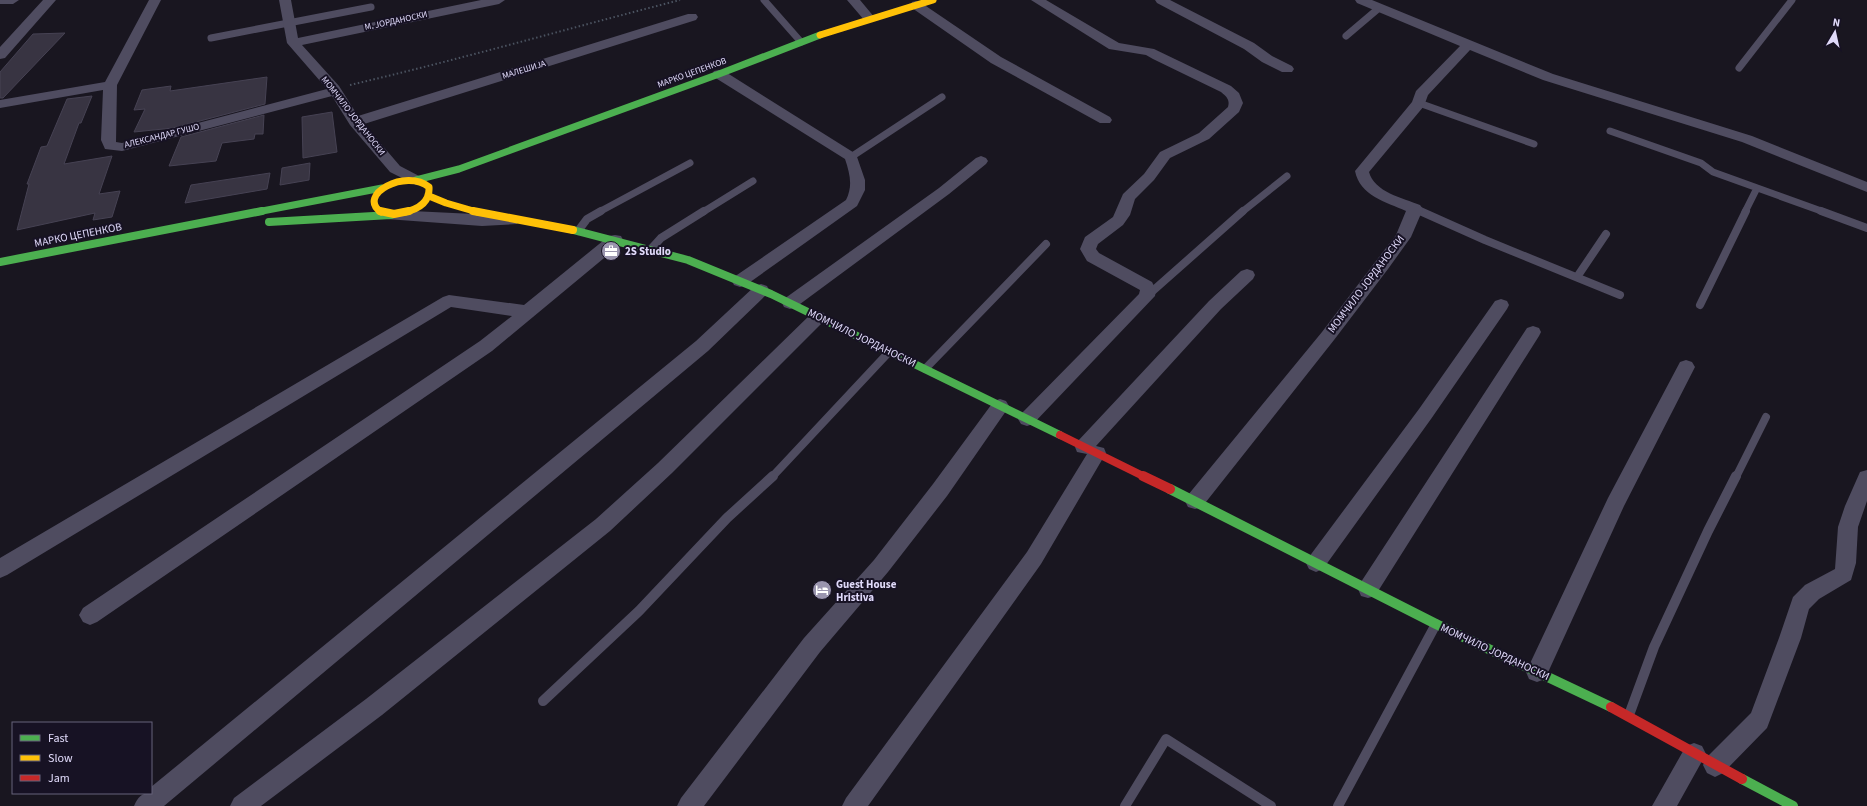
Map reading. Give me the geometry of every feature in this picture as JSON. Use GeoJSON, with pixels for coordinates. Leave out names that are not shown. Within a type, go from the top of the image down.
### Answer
{"type":"FeatureCollection","features":[{"type":"Feature","properties":{"kind":"street"},"geometry":{"type":"LineString","coordinates":[[0,0],[13,0]]}},
{"type":"Feature","properties":{"kind":"street"},"geometry":{"type":"LineString","coordinates":[[0,55],[50,0]]}},
{"type":"Feature","properties":{"kind":"street"},"geometry":{"type":"LineString","coordinates":[[0,104],[110,85],[155,0]]}},
{"type":"Feature","properties":{"kind":"street","name":"МОМЧИЛО ЈОРДАНОСКИ"},"geometry":{"type":"LineString","coordinates":[[285,0],[293,43],[334,90],[355,122],[394,169]]}},
{"type":"Feature","properties":{"kind":"street","name":"М. ЈОРДАНОСКИ"},"geometry":{"type":"LineString","coordinates":[[293,43],[499,0]]}},
{"type":"Feature","properties":{"kind":"street"},"geometry":{"type":"LineString","coordinates":[[853,0],[869,18]]}},
{"type":"Feature","properties":{"kind":"street","name":"МАРКО ЦЕПЕНКОВ"},"geometry":{"type":"LineString","coordinates":[[459,169],[719,74],[801,42],[869,18],[933,0]]}},
{"type":"Feature","properties":{"kind":"street"},"geometry":{"type":"LineString","coordinates":[[1027,419],[1147,296],[1148,290],[1146,286],[1093,257],[1088,249],[1088,246],[1092,241],[1118,221],[1122,215],[1128,197],[1149,177],[1165,154],[1204,136],[1234,109],[1236,103],[1234,96],[1217,84],[1154,54],[1114,46],[1037,0]]}},
{"type":"Feature","properties":{"kind":"street"},"geometry":{"type":"LineString","coordinates":[[1161,0],[1249,46],[1267,59],[1287,69]]}},
{"type":"Feature","properties":{"kind":"street"},"geometry":{"type":"LineString","coordinates":[[1361,0],[1468,45],[1555,79],[1747,139],[1867,186]]}},
{"type":"Feature","properties":{"kind":"street"},"geometry":{"type":"LineString","coordinates":[[916,6],[996,60],[1105,120]]}},
{"type":"Feature","properties":{"kind":"street","name":"МАЛЕШИЈА"},"geometry":{"type":"LineString","coordinates":[[355,122],[692,17]]}},
{"type":"Feature","properties":{"kind":"street"},"geometry":{"type":"LineString","coordinates":[[1415,209],[1368,186],[1362,178],[1362,171],[1419,103],[1421,94],[1468,45]]}},
{"type":"Feature","properties":{"kind":"street"},"geometry":{"type":"LineString","coordinates":[[719,74],[851,157],[858,176],[859,187],[852,203],[740,281]]}},
{"type":"Feature","properties":{"kind":"street","name":"АЛЕКСАНДАР ГУШО"},"geometry":{"type":"LineString","coordinates":[[110,85],[108,140],[110,146],[122,147],[334,90]]}},
{"type":"Feature","properties":{"kind":"street"},"geometry":{"type":"LineString","coordinates":[[790,303],[944,191],[981,161]]}},
{"type":"Feature","properties":{"kind":"street"},"geometry":{"type":"LineString","coordinates":[[394,169],[395,177],[376,194],[372,200],[372,206],[376,210],[391,215],[410,211],[418,207],[441,180],[459,169]]}},
{"type":"Feature","properties":{"kind":"street"},"geometry":{"type":"LineString","coordinates":[[394,169],[416,180]]}},
{"type":"Feature","properties":{"kind":"street"},"geometry":{"type":"LineString","coordinates":[[160,232],[386,186],[398,180],[416,180],[459,169]]}},
{"type":"Feature","properties":{"kind":"street","name":"МОМЧИЛО ЈОРДАНОСКИ"},"geometry":{"type":"LineString","coordinates":[[416,180],[423,182],[429,193],[450,206],[512,220],[578,231],[651,249],[688,260],[790,303],[1091,450],[1436,624],[1628,717],[1694,754],[1794,806]]}},
{"type":"Feature","properties":{"kind":"street","name":"МОМЧИЛО ЈОРДАНОСКИ"},"geometry":{"type":"LineString","coordinates":[[1195,502],[1328,336],[1382,265],[1403,237],[1415,209]]}},
{"type":"Feature","properties":{"kind":"street"},"geometry":{"type":"LineString","coordinates":[[263,223],[391,215],[482,221],[512,220]]}},
{"type":"Feature","properties":{"kind":"street"},"geometry":{"type":"LineString","coordinates":[[160,232],[239,225]]}},
{"type":"Feature","properties":{"kind":"street","name":"МАРКО ЦЕПЕНКОВ"},"geometry":{"type":"LineString","coordinates":[[0,262],[160,232]]}},
{"type":"Feature","properties":{"kind":"street"},"geometry":{"type":"LineString","coordinates":[[90,614],[486,346],[615,240]]}},
{"type":"Feature","properties":{"kind":"street"},"geometry":{"type":"LineString","coordinates":[[854,806],[1034,558],[1091,450],[1125,401],[1215,305],[1247,275]]}},
{"type":"Feature","properties":{"kind":"street"},"geometry":{"type":"LineString","coordinates":[[146,806],[702,346],[761,290]]}},
{"type":"Feature","properties":{"kind":"street"},"geometry":{"type":"LineString","coordinates":[[0,569],[449,301],[529,312]]}},
{"type":"Feature","properties":{"kind":"street"},"geometry":{"type":"LineString","coordinates":[[1316,563],[1425,414],[1500,305]]}},
{"type":"Feature","properties":{"kind":"street"},"geometry":{"type":"LineString","coordinates":[[242,806],[374,707],[603,525],[665,468],[818,317]]}},
{"type":"Feature","properties":{"kind":"street"},"geometry":{"type":"LineString","coordinates":[[1368,589],[1423,501],[1473,427],[1533,332]]}},
{"type":"Feature","properties":{"kind":"street"},"geometry":{"type":"LineString","coordinates":[[1536,672],[1615,504],[1686,367]]}},
{"type":"Feature","properties":{"kind":"street"},"geometry":{"type":"LineString","coordinates":[[689,806],[812,645],[881,566],[940,490],[1000,406]]}},
{"type":"Feature","properties":{"kind":"street"},"geometry":{"type":"LineString","coordinates":[[1715,765],[1759,720],[1788,645],[1800,604],[1812,592],[1844,574],[1848,558],[1847,533],[1851,516],[1867,478]]}},
{"type":"Feature","properties":{"kind":"street"},"geometry":{"type":"LineString","coordinates":[[1664,806],[1694,754]]}},
{"type":"Feature","properties":{"kind":"lane"},"geometry":{"type":"LineString","coordinates":[[764,0],[801,42]]}},
{"type":"Feature","properties":{"kind":"lane"},"geometry":{"type":"LineString","coordinates":[[1739,68],[1792,0]]}},
{"type":"Feature","properties":{"kind":"lane"},"geometry":{"type":"LineString","coordinates":[[211,38],[371,7]]}},
{"type":"Feature","properties":{"kind":"lane"},"geometry":{"type":"LineString","coordinates":[[1346,36],[1379,8]]}},
{"type":"Feature","properties":{"kind":"lane"},"geometry":{"type":"LineString","coordinates":[[851,157],[942,97]]}},
{"type":"Feature","properties":{"kind":"lane"},"geometry":{"type":"LineString","coordinates":[[1419,103],[1534,144]]}},
{"type":"Feature","properties":{"kind":"lane"},"geometry":{"type":"LineString","coordinates":[[1610,131],[1701,163],[1712,172],[1867,228]]}},
{"type":"Feature","properties":{"kind":"lane"},"geometry":{"type":"LineString","coordinates":[[578,231],[587,219],[690,163]]}},
{"type":"Feature","properties":{"kind":"lane"},"geometry":{"type":"LineString","coordinates":[[1147,296],[1220,230],[1286,176]]}},
{"type":"Feature","properties":{"kind":"lane"},"geometry":{"type":"LineString","coordinates":[[651,249],[661,238],[753,181]]}},
{"type":"Feature","properties":{"kind":"lane"},"geometry":{"type":"LineString","coordinates":[[1700,305],[1757,188]]}},
{"type":"Feature","properties":{"kind":"lane"},"geometry":{"type":"LineString","coordinates":[[1415,209],[1620,295]]}},
{"type":"Feature","properties":{"kind":"lane"},"geometry":{"type":"LineString","coordinates":[[1577,277],[1606,234]]}},
{"type":"Feature","properties":{"kind":"lane"},"geometry":{"type":"LineString","coordinates":[[925,369],[1046,244]]}},
{"type":"Feature","properties":{"kind":"lane"},"geometry":{"type":"LineString","coordinates":[[543,701],[639,611],[727,518],[774,475],[889,352]]}},
{"type":"Feature","properties":{"kind":"lane"},"geometry":{"type":"LineString","coordinates":[[1628,717],[1654,647],[1708,531],[1766,417]]}},
{"type":"Feature","properties":{"kind":"lane"},"geometry":{"type":"LineString","coordinates":[[1338,806],[1436,624]]}},
{"type":"Feature","properties":{"kind":"lane"},"geometry":{"type":"LineString","coordinates":[[1125,806],[1166,739],[1271,806]]}},
{"type":"Feature","properties":{"kind":"path"},"geometry":{"type":"LineString","coordinates":[[334,90],[432,66],[542,35],[680,0]]}},
{"type":"Feature","properties":{"kind":"building"},"geometry":{"type":"Polygon","coordinates":[[[65,33],[3,98],[0,98],[0,72],[33,34],[65,33]]]}},
{"type":"Feature","properties":{"kind":"building"},"geometry":{"type":"Polygon","coordinates":[[[267,77],[265,104],[173,128],[134,132],[145,109],[134,110],[142,90],[171,86],[170,91],[267,77]]]}},
{"type":"Feature","properties":{"kind":"building"},"geometry":{"type":"Polygon","coordinates":[[[92,96],[81,123],[79,123],[64,164],[112,156],[99,194],[120,191],[112,217],[93,220],[95,213],[17,230],[29,184],[27,184],[41,147],[47,146],[67,99],[92,96]]]}},
{"type":"Feature","properties":{"kind":"building"},"geometry":{"type":"Polygon","coordinates":[[[332,112],[337,152],[303,158],[302,117],[332,112]]]}},
{"type":"Feature","properties":{"kind":"building"},"geometry":{"type":"Polygon","coordinates":[[[264,115],[263,134],[255,134],[254,139],[222,143],[216,161],[169,166],[181,137],[264,115]]]}},
{"type":"Feature","properties":{"kind":"building"},"geometry":{"type":"Polygon","coordinates":[[[310,163],[309,180],[280,185],[282,168],[310,163]]]}},
{"type":"Feature","properties":{"kind":"building"},"geometry":{"type":"Polygon","coordinates":[[[270,173],[267,189],[185,203],[191,185],[270,173]]]}},
{"type":"Feature","properties":{"kind":"traffic: fast"},"geometry":{"type":"LineString","coordinates":[[416,180],[459,169],[719,74],[820,35]]}},
{"type":"Feature","properties":{"kind":"traffic: fast"},"geometry":{"type":"LineString","coordinates":[[0,262],[382,188]]}},
{"type":"Feature","properties":{"kind":"traffic: fast"},"geometry":{"type":"LineString","coordinates":[[269,222],[391,215]]}},
{"type":"Feature","properties":{"kind":"traffic: fast"},"geometry":{"type":"LineString","coordinates":[[573,230],[688,260],[771,294],[1060,435]]}},
{"type":"Feature","properties":{"kind":"traffic: fast"},"geometry":{"type":"LineString","coordinates":[[1170,489],[1436,624],[1611,707]]}},
{"type":"Feature","properties":{"kind":"traffic: fast"},"geometry":{"type":"LineString","coordinates":[[1742,779],[1793,806]]}},
{"type":"Feature","properties":{"kind":"traffic: slow"},"geometry":{"type":"LineString","coordinates":[[820,35],[933,0]]}},
{"type":"Feature","properties":{"kind":"traffic: slow"},"geometry":{"type":"LineString","coordinates":[[408,179],[423,182],[429,187],[427,200],[416,208],[401,213],[384,213],[378,210],[374,201],[375,196],[379,191],[408,179]]}},
{"type":"Feature","properties":{"kind":"traffic: slow"},"geometry":{"type":"LineString","coordinates":[[429,196],[482,214],[573,230]]}},
{"type":"Feature","properties":{"kind":"traffic: jam"},"geometry":{"type":"LineString","coordinates":[[1060,435],[1170,489]]}},
{"type":"Feature","properties":{"kind":"traffic: jam"},"geometry":{"type":"LineString","coordinates":[[1611,707],[1742,779]]}},
{"type":"Feature","properties":{"kind":"place","name":"2S Studio"},"geometry":{"type":"Point","coordinates":[611,251]}},
{"type":"Feature","properties":{"kind":"place","name":"Guest House Hristiva"},"geometry":{"type":"Point","coordinates":[822,590]}}]}
